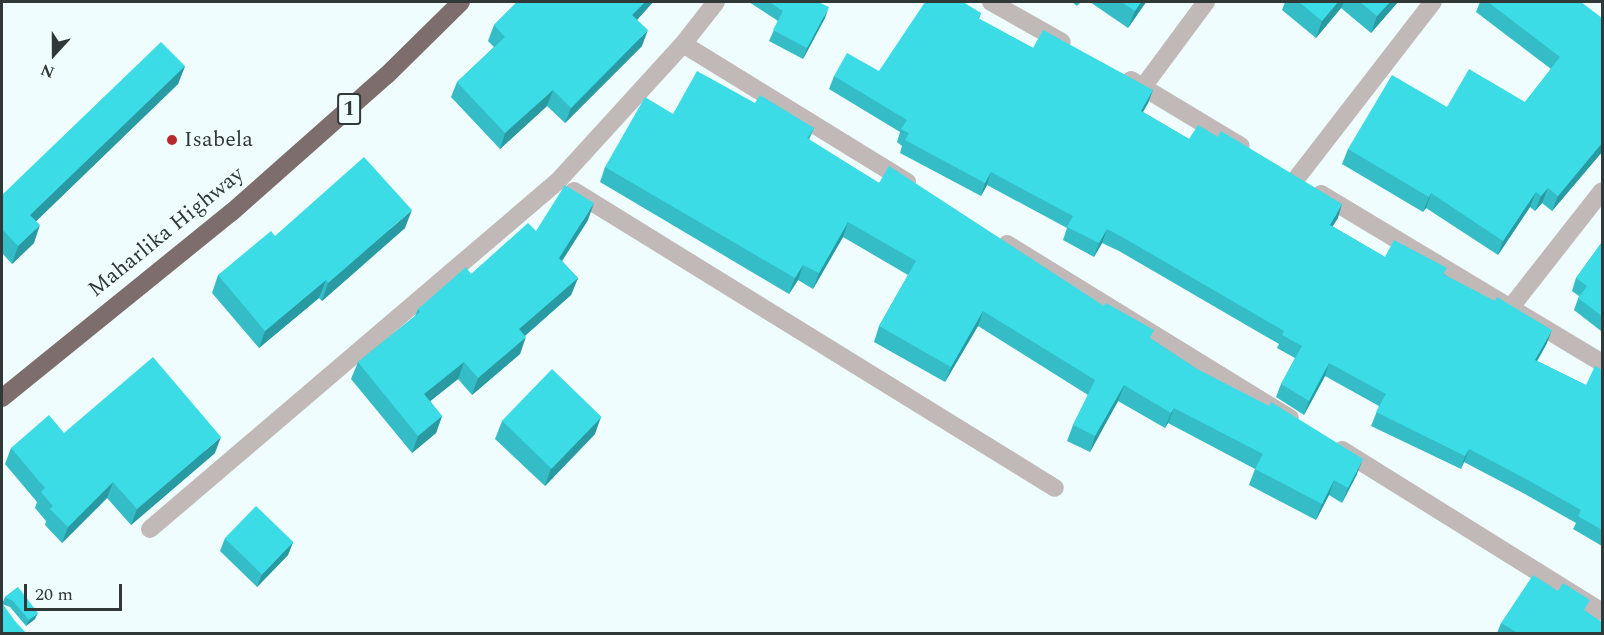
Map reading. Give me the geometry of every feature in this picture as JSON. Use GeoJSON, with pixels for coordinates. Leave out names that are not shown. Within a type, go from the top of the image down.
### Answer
{"type":"FeatureCollection","features":[{"type":"Feature","properties":{"kind":"highway","name":"Maharlika Highway"},"geometry":{"type":"LineString","coordinates":[[2,398],[232,212],[387,75],[461,2]]}},
{"type":"Feature","properties":{"kind":"street"},"geometry":{"type":"LineString","coordinates":[[150,529],[558,181],[683,44],[716,2]]}},
{"type":"Feature","properties":{"kind":"street"},"geometry":{"type":"LineString","coordinates":[[991,2],[1082,53]]}},
{"type":"Feature","properties":{"kind":"street"},"geometry":{"type":"LineString","coordinates":[[1143,87],[1206,2]]}},
{"type":"Feature","properties":{"kind":"street"},"geometry":{"type":"LineString","coordinates":[[1296,180],[1433,2]]}},
{"type":"Feature","properties":{"kind":"street"},"geometry":{"type":"LineString","coordinates":[[683,44],[924,192]]}},
{"type":"Feature","properties":{"kind":"street"},"geometry":{"type":"LineString","coordinates":[[1112,70],[1257,156]]}},
{"type":"Feature","properties":{"kind":"street"},"geometry":{"type":"LineString","coordinates":[[1276,168],[1602,363]]}},
{"type":"Feature","properties":{"kind":"street"},"geometry":{"type":"LineString","coordinates":[[558,181],[1055,488]]}},
{"type":"Feature","properties":{"kind":"street"},"geometry":{"type":"LineString","coordinates":[[1511,307],[1602,191]]}},
{"type":"Feature","properties":{"kind":"street"},"geometry":{"type":"LineString","coordinates":[[994,236],[1307,429]]}},
{"type":"Feature","properties":{"kind":"street"},"geometry":{"type":"LineString","coordinates":[[1327,441],[1602,612]]}},
{"type":"Feature","properties":{"kind":"building"},"geometry":{"type":"Polygon","coordinates":[[[517,2],[645,2],[632,15],[648,30],[571,108],[553,90],[505,133],[457,82],[505,37],[494,25],[517,2]]]}},
{"type":"Feature","properties":{"kind":"building"},"geometry":{"type":"Polygon","coordinates":[[[769,2],[818,2],[829,7],[807,48],[773,30],[783,11],[769,2]]]}},
{"type":"Feature","properties":{"kind":"building"},"geometry":{"type":"Polygon","coordinates":[[[925,2],[963,2],[981,13],[978,18],[1033,48],[1043,30],[1153,90],[1141,111],[1189,139],[1198,125],[1218,137],[1221,131],[1342,204],[1330,225],[1385,257],[1394,240],[1447,268],[1443,274],[1495,301],[1497,297],[1552,330],[1535,360],[1586,385],[1595,366],[1602,370],[1602,530],[1578,516],[1581,510],[1469,449],[1465,456],[1376,412],[1386,394],[1329,363],[1309,401],[1281,384],[1302,346],[1282,335],[1284,331],[1107,229],[1099,243],[1067,227],[1073,216],[991,172],[985,183],[905,140],[909,133],[901,129],[907,120],[834,76],[847,53],[879,71],[925,2]]]}},
{"type":"Feature","properties":{"kind":"building"},"geometry":{"type":"Polygon","coordinates":[[[1121,2],[1141,2],[1135,11],[1121,2]]]}},
{"type":"Feature","properties":{"kind":"building"},"geometry":{"type":"Polygon","coordinates":[[[1299,2],[1338,2],[1322,21],[1299,2]]]}},
{"type":"Feature","properties":{"kind":"building"},"geometry":{"type":"Polygon","coordinates":[[[1360,2],[1390,2],[1377,16],[1360,2]]]}},
{"type":"Feature","properties":{"kind":"building"},"geometry":{"type":"Polygon","coordinates":[[[1488,2],[1581,2],[1602,18],[1602,143],[1558,196],[1548,188],[1541,196],[1536,192],[1503,241],[1431,193],[1429,197],[1348,149],[1392,75],[1447,107],[1469,69],[1525,102],[1560,57],[1488,2]]]}},
{"type":"Feature","properties":{"kind":"building"},"geometry":{"type":"Polygon","coordinates":[[[161,42],[185,66],[30,215],[40,225],[18,246],[2,229],[2,195],[161,42]]]}},
{"type":"Feature","properties":{"kind":"building"},"geometry":{"type":"Polygon","coordinates":[[[697,71],[755,103],[760,95],[814,128],[807,138],[879,183],[889,166],[1104,306],[1106,303],[1154,330],[1150,338],[1197,369],[1269,406],[1271,402],[1363,459],[1348,488],[1334,480],[1322,504],[1255,469],[1263,454],[1174,408],[1171,413],[1124,385],[1095,436],[1073,425],[1095,380],[983,311],[951,367],[879,326],[916,261],[848,222],[819,273],[803,265],[795,278],[605,167],[645,97],[673,114],[697,71]]]}},
{"type":"Feature","properties":{"kind":"building"},"geometry":{"type":"Polygon","coordinates":[[[364,157],[412,210],[328,283],[326,280],[265,331],[218,275],[271,231],[275,236],[364,157]]]}},
{"type":"Feature","properties":{"kind":"building"},"geometry":{"type":"Polygon","coordinates":[[[565,185],[594,203],[559,258],[578,278],[519,329],[526,337],[478,378],[464,362],[424,394],[442,416],[418,436],[358,362],[420,312],[418,309],[466,267],[471,274],[528,223],[536,231],[565,185]]]}},
{"type":"Feature","properties":{"kind":"building"},"geometry":{"type":"Polygon","coordinates":[[[1602,242],[1602,316],[1578,298],[1587,286],[1576,278],[1602,242]]]}},
{"type":"Feature","properties":{"kind":"building"},"geometry":{"type":"Polygon","coordinates":[[[153,357],[221,437],[137,509],[113,482],[68,527],[50,509],[53,506],[41,492],[45,488],[11,448],[49,415],[64,433],[153,357]]]}},
{"type":"Feature","properties":{"kind":"building"},"geometry":{"type":"Polygon","coordinates":[[[552,369],[602,417],[552,469],[502,421],[552,369]]]}},
{"type":"Feature","properties":{"kind":"building"},"geometry":{"type":"Polygon","coordinates":[[[256,506],[293,542],[262,574],[225,538],[256,506]]]}},
{"type":"Feature","properties":{"kind":"building"},"geometry":{"type":"Polygon","coordinates":[[[1533,575],[1558,591],[1563,583],[1590,600],[1584,610],[1602,622],[1600,633],[1518,633],[1501,623],[1533,575]]]}},
{"type":"Feature","properties":{"kind":"building"},"geometry":{"type":"Polygon","coordinates":[[[18,587],[38,613],[29,620],[13,601],[5,597],[18,587]]]}},
{"type":"Feature","properties":{"kind":"building"},"geometry":{"type":"Polygon","coordinates":[[[2,603],[15,621],[26,633],[2,633],[2,603]]]}},
{"type":"Feature","properties":{"kind":"place","name":"Isabela"},"geometry":{"type":"Point","coordinates":[172,140]}}]}
